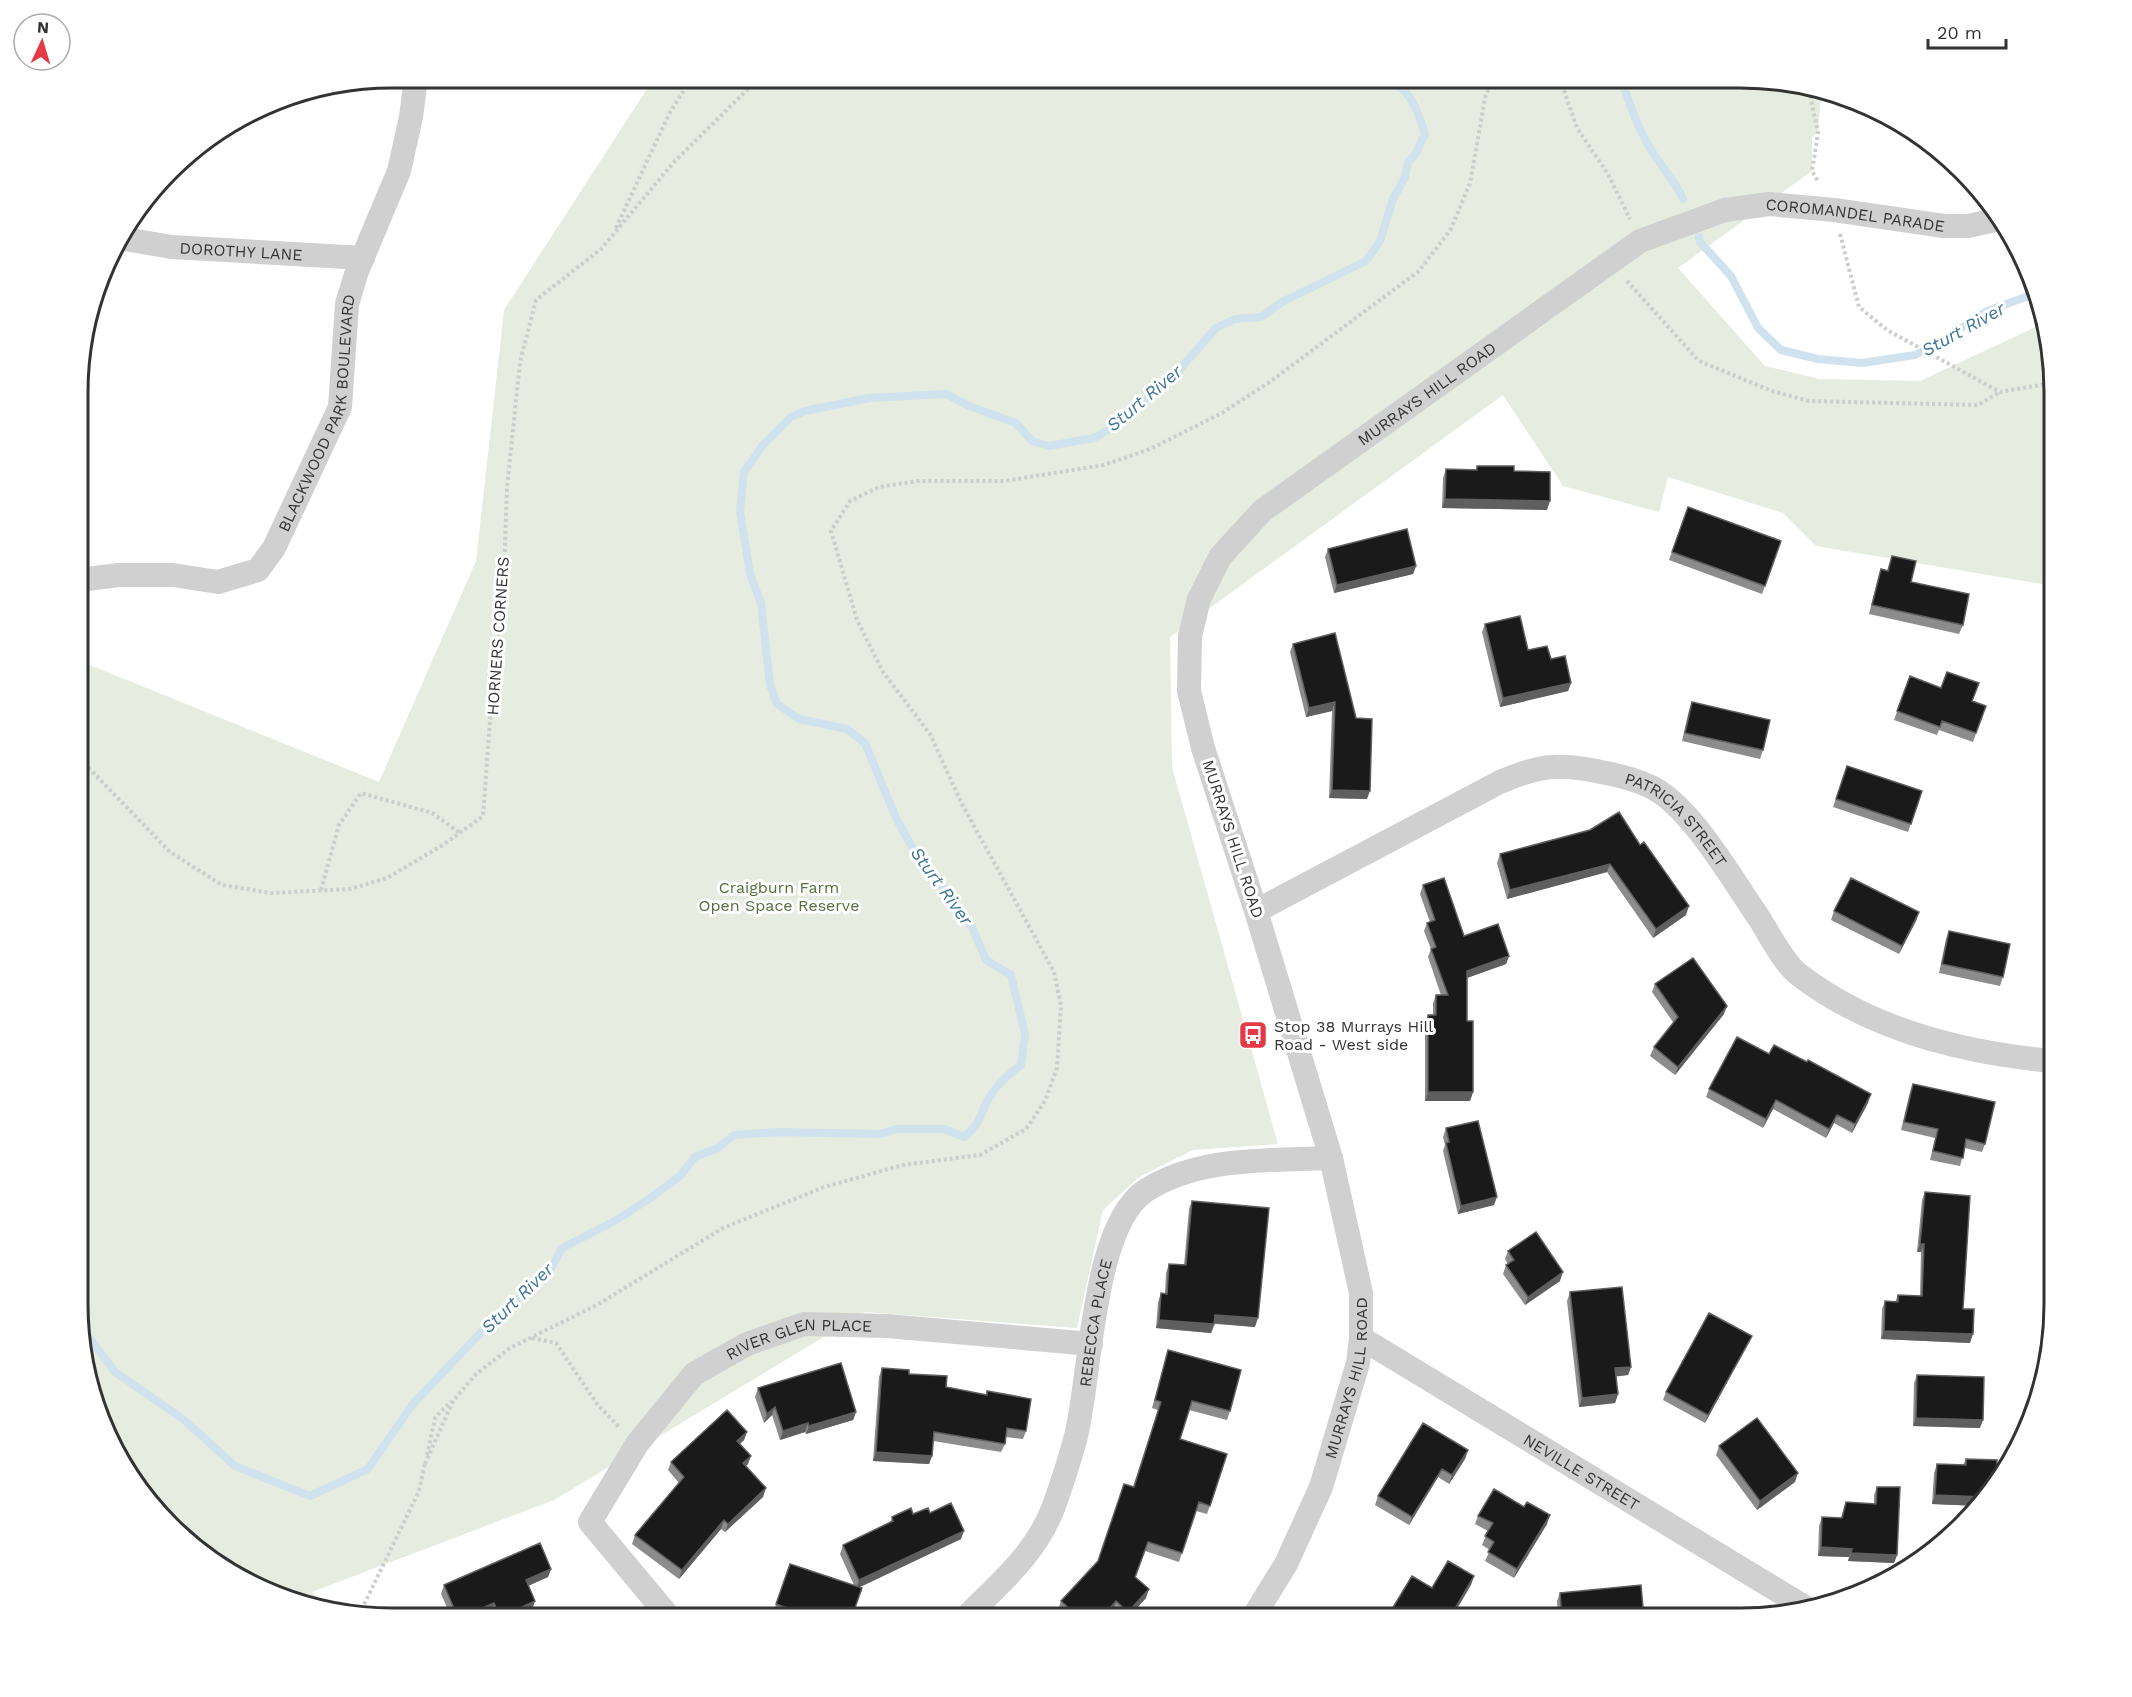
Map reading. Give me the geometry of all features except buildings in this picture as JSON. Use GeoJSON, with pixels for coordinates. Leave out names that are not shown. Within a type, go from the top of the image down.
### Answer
{"type":"FeatureCollection","features":[{"type":"Feature","properties":{"kind":"street","name":"BLACKWOOD PARK BOULEVARD"},"geometry":{"type":"LineString","coordinates":[[88,579],[118,575],[173,575],[218,582],[258,570],[274,548],[340,407],[347,304],[363,258],[399,171],[415,88]]}},
{"type":"Feature","properties":{"kind":"street","name":"COROMANDEL PARADE"},"geometry":{"type":"LineString","coordinates":[[1712,215],[1725,210],[1769,204],[1834,210],[1944,226],[1968,226],[1990,221]]}},
{"type":"Feature","properties":{"kind":"street","name":"MURRAYS HILL ROAD"},"geometry":{"type":"LineString","coordinates":[[1259,1608],[1286,1564],[1321,1486],[1358,1363],[1361,1338],[1361,1293],[1331,1158],[1256,911],[1203,748],[1190,691],[1190,636],[1200,599],[1220,557],[1262,511],[1647,238],[1712,215]]}},
{"type":"Feature","properties":{"kind":"street","name":"DOROTHY LANE"},"geometry":{"type":"LineString","coordinates":[[129,240],[172,247],[363,258]]}},
{"type":"Feature","properties":{"kind":"street","name":"PATRICIA STREET"},"geometry":{"type":"LineString","coordinates":[[1256,911],[1530,768],[1571,765],[1614,774],[1651,786],[1682,811],[1701,834],[1796,972],[1845,1005],[1899,1030],[2018,1058],[2044,1060]]}},
{"type":"Feature","properties":{"kind":"street","name":"REBECCA PLACE"},"geometry":{"type":"LineString","coordinates":[[975,1608],[1030,1554],[1053,1508],[1076,1436],[1106,1260],[1119,1222],[1144,1192],[1180,1174],[1216,1165],[1331,1158]]}},
{"type":"Feature","properties":{"kind":"street","name":"RIVER GLEN PLACE"},"geometry":{"type":"LineString","coordinates":[[662,1608],[590,1522],[637,1444],[694,1374],[747,1344],[804,1324],[887,1326],[1091,1344]]}},
{"type":"Feature","properties":{"kind":"street","name":"NEVILLE STREET"},"geometry":{"type":"LineString","coordinates":[[1361,1338],[1777,1603]]}},
{"type":"Feature","properties":{"kind":"path"},"geometry":{"type":"LineString","coordinates":[[613,234],[670,112],[686,88]]}},
{"type":"Feature","properties":{"kind":"path","name":"HORNERS CORNERS"},"geometry":{"type":"LineString","coordinates":[[88,767],[170,852],[222,885],[271,893],[350,889],[387,878],[483,816],[494,666],[502,603],[507,488],[520,362],[536,300],[601,249],[674,162],[749,88]]}},
{"type":"Feature","properties":{"kind":"path"},"geometry":{"type":"LineString","coordinates":[[425,1464],[453,1401],[476,1374],[510,1348],[597,1305],[723,1227],[824,1187],[903,1165],[980,1155],[1026,1129],[1046,1101],[1057,1068],[1061,1006],[1054,972],[962,804],[930,734],[883,672],[857,620],[831,531],[850,501],[879,487],[918,481],[1004,481],[1104,465],[1150,449],[1222,413],[1271,381],[1419,271],[1451,228],[1470,183],[1486,93],[1490,88]]}},
{"type":"Feature","properties":{"kind":"path"},"geometry":{"type":"LineString","coordinates":[[1563,88],[1577,128],[1647,238]]}},
{"type":"Feature","properties":{"kind":"path"},"geometry":{"type":"LineString","coordinates":[[1810,97],[1818,133],[1812,171],[1834,210],[1859,307],[1887,330],[1940,357],[2000,392]]}},
{"type":"Feature","properties":{"kind":"path"},"geometry":{"type":"LineString","coordinates":[[1610,263],[1699,361],[1772,391],[1809,401],[1978,405],[2000,392],[2044,384]]}},
{"type":"Feature","properties":{"kind":"path"},"geometry":{"type":"LineString","coordinates":[[321,890],[339,825],[361,793],[432,813],[460,832]]}},
{"type":"Feature","properties":{"kind":"path"},"geometry":{"type":"LineString","coordinates":[[363,1607],[418,1491],[435,1418],[478,1372],[515,1344],[532,1338],[556,1342],[597,1404],[637,1444]]}},
{"type":"Feature","properties":{"kind":"green space","name":"Craigburn Farm Open Space Reserve"},"geometry":{"type":"Polygon","coordinates":[[[648,88],[1739,88],[1799,94],[1820,100],[1818,133],[1812,137],[1812,171],[1678,268],[1765,366],[1820,379],[1920,381],[2036,327],[2044,392],[2044,584],[1816,546],[1783,513],[1668,477],[1659,512],[1563,486],[1503,395],[1170,637],[1172,767],[1278,1144],[1193,1150],[1139,1177],[1103,1210],[1077,1328],[865,1312],[554,1500],[312,1592],[320,1600],[276,1585],[240,1568],[207,1546],[164,1505],[151,1490],[120,1439],[105,1402],[94,1364],[88,1304],[88,664],[379,782],[476,561],[504,310],[648,88]]]}},
{"type":"Feature","properties":{"kind":"waterway","name":"Sturt River"},"geometry":{"type":"LineString","coordinates":[[91,1339],[115,1372],[183,1419],[235,1466],[310,1496],[368,1469],[412,1405],[486,1327],[551,1269],[562,1248],[613,1222],[649,1199],[680,1176],[695,1157],[718,1148],[734,1135],[779,1132],[880,1134],[897,1129],[944,1129],[964,1137],[970,1132],[996,1088],[1021,1065],[1025,1034],[1011,975],[986,960],[972,927],[912,847],[896,818],[865,743],[847,729],[799,719],[777,704],[770,685],[761,603],[750,574],[740,511],[744,472],[763,445],[791,417],[805,411],[869,398],[946,394],[969,406],[1016,423],[1032,441],[1049,446],[1094,438],[1113,427],[1173,377],[1216,328],[1235,319],[1261,317],[1282,302],[1366,261],[1380,241],[1393,199],[1405,177],[1408,162],[1415,155],[1425,134],[1416,109],[1402,88]]}},
{"type":"Feature","properties":{"kind":"waterway","name":"Sturt River"},"geometry":{"type":"LineString","coordinates":[[1624,88],[1644,138],[1683,199]]}},
{"type":"Feature","properties":{"kind":"waterway","name":"Sturt River"},"geometry":{"type":"LineString","coordinates":[[1699,237],[1700,242],[1731,276],[1758,328],[1781,350],[1818,359],[1862,363],[1915,355],[1934,346],[1987,311],[2027,296]]}},
{"type":"Feature","properties":{"kind":"place","name":"Stop 38 Murrays Hill Road - West side"},"geometry":{"type":"Point","coordinates":[1253,1035]}}]}
